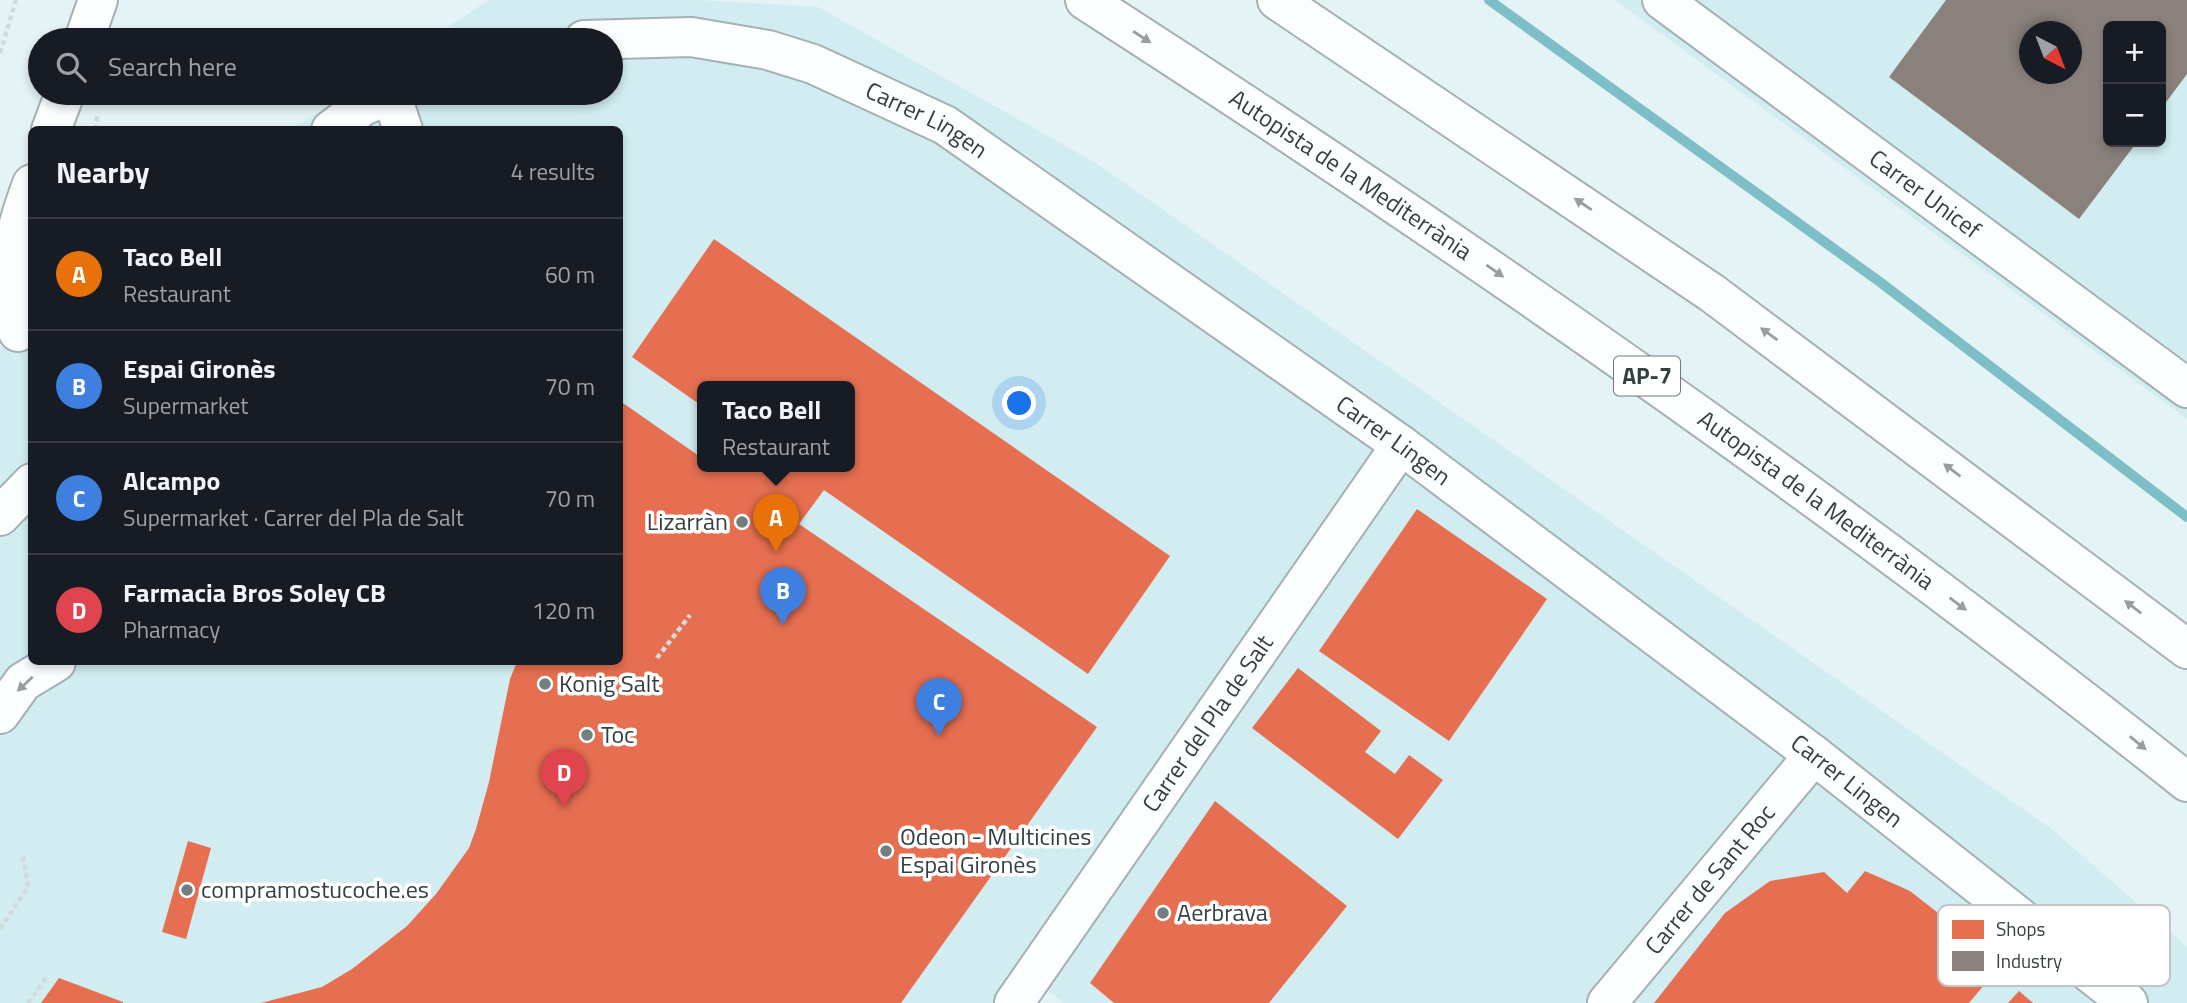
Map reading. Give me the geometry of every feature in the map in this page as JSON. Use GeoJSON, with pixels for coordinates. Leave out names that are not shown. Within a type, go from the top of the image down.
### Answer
{"type":"FeatureCollection","features":[{"type":"Feature","properties":{"kind":"main road"},"geometry":{"type":"LineString","coordinates":[[88,28],[98,0]]}},
{"type":"Feature","properties":{"kind":"main road","name":"Autopista de la Mediterrània"},"geometry":{"type":"LineString","coordinates":[[1085,0],[1428,225],[1645,374],[2033,659],[2187,782]]}},
{"type":"Feature","properties":{"kind":"main road"},"geometry":{"type":"LineString","coordinates":[[1277,0],[1713,293],[2187,649]]}},
{"type":"Feature","properties":{"kind":"main road","name":"Carrer Unicef"},"geometry":{"type":"LineString","coordinates":[[1662,0],[2187,388]]}},
{"type":"Feature","properties":{"kind":"main road","name":"Carrer Lingen"},"geometry":{"type":"LineString","coordinates":[[623,39],[691,37],[768,50],[813,64],[890,97],[945,125],[1401,445],[1814,755],[2004,905]]}},
{"type":"Feature","properties":{"kind":"main road"},"geometry":{"type":"LineString","coordinates":[[53,126],[60,105]]}},
{"type":"Feature","properties":{"kind":"main road"},"geometry":{"type":"LineString","coordinates":[[336,126],[365,105]]}},
{"type":"Feature","properties":{"kind":"main road"},"geometry":{"type":"LineString","coordinates":[[396,105],[402,126]]}},
{"type":"Feature","properties":{"kind":"main road"},"geometry":{"type":"LineString","coordinates":[[17,332],[7,242],[28,193]]}},
{"type":"Feature","properties":{"kind":"main road","name":"Carrer del Pla de Salt"},"geometry":{"type":"LineString","coordinates":[[1028,998],[1401,445]]}},
{"type":"Feature","properties":{"kind":"main road"},"geometry":{"type":"LineString","coordinates":[[0,516],[28,487]]}},
{"type":"Feature","properties":{"kind":"main road"},"geometry":{"type":"LineString","coordinates":[[0,714],[23,682],[51,665]]}},
{"type":"Feature","properties":{"kind":"main road","name":"Carrer de Sant Roc"},"geometry":{"type":"LineString","coordinates":[[1607,1003],[1814,755]]}},
{"type":"Feature","properties":{"kind":"main road","name":"Carrer Lingen"},"geometry":{"type":"LineString","coordinates":[[2106,986],[2128,1003]]}},
{"type":"Feature","properties":{"kind":"path"},"geometry":{"type":"LineString","coordinates":[[0,53],[16,0]]}},
{"type":"Feature","properties":{"kind":"path"},"geometry":{"type":"LineString","coordinates":[[657,658],[690,615]]}},
{"type":"Feature","properties":{"kind":"path"},"geometry":{"type":"LineString","coordinates":[[0,929],[28,887],[23,856]]}},
{"type":"Feature","properties":{"kind":"path"},"geometry":{"type":"LineString","coordinates":[[28,1003],[46,978]]}},
{"type":"Feature","properties":{"kind":"shaded area"},"geometry":{"type":"Polygon","coordinates":[[[489,0],[699,0],[818,7],[1096,163],[2053,830],[2139,905],[1938,905],[1938,986],[2170,986],[2170,932],[2187,947],[2187,1003],[1064,1003],[1028,974],[1007,1003],[0,1003],[0,348],[28,309],[28,665],[623,665],[623,126],[297,126],[329,105],[623,105],[623,28],[446,28],[489,0]]]}},
{"type":"Feature","properties":{"kind":"shaded area"},"geometry":{"type":"Polygon","coordinates":[[[1615,0],[2187,0],[2187,419],[1615,0]]]}},
{"type":"Feature","properties":{"kind":"building: Shops"},"geometry":{"type":"Polygon","coordinates":[[[714,239],[1170,556],[1088,674],[824,490],[799,524],[1097,727],[901,1003],[261,1003],[322,987],[352,969],[407,926],[436,894],[469,848],[476,829],[489,782],[510,679],[516,665],[623,665],[623,403],[697,455],[697,472],[855,472],[855,381],[697,381],[697,402],[632,357],[714,239]]]}},
{"type":"Feature","properties":{"kind":"building: Shops"},"geometry":{"type":"Polygon","coordinates":[[[1417,509],[1547,599],[1449,741],[1319,651],[1417,509]]]}},
{"type":"Feature","properties":{"kind":"building: Shops"},"geometry":{"type":"Polygon","coordinates":[[[1298,668],[1381,731],[1365,752],[1395,774],[1409,755],[1443,780],[1398,839],[1252,728],[1298,668]]]}},
{"type":"Feature","properties":{"kind":"building: Shops"},"geometry":{"type":"Polygon","coordinates":[[[1215,801],[1347,906],[1269,1003],[1114,1003],[1090,983],[1215,801]]]}},
{"type":"Feature","properties":{"kind":"building: Shops","name":"compramostucoche.es"},"geometry":{"type":"Polygon","coordinates":[[[188,841],[211,848],[186,939],[162,932],[188,841]]]}},
{"type":"Feature","properties":{"kind":"building: Shops"},"geometry":{"type":"Polygon","coordinates":[[[1865,871],[1910,891],[1938,913],[1938,986],[1983,986],[1969,1003],[1654,1003],[1725,913],[1770,881],[1824,872],[1847,893],[1865,871]]]}},
{"type":"Feature","properties":{"kind":"building: Shops"},"geometry":{"type":"Polygon","coordinates":[[[59,978],[123,1002],[123,1003],[41,1003],[59,978]]]}},
{"type":"Feature","properties":{"kind":"building: Shops"},"geometry":{"type":"Polygon","coordinates":[[[2019,991],[2033,1003],[2008,1003],[2019,991]]]}},
{"type":"Feature","properties":{"kind":"building: Industry"},"geometry":{"type":"Polygon","coordinates":[[[1946,0],[2187,0],[2187,74],[2166,102],[2166,21],[2103,21],[2103,147],[2133,147],[2079,219],[1889,77],[1946,0]]]}},
{"type":"Feature","properties":{"kind":"waterway"},"geometry":{"type":"LineString","coordinates":[[1489,0],[1880,282],[2187,517]]}},
{"type":"Feature","properties":{"kind":"place","name":"Lizarràn"},"geometry":{"type":"Point","coordinates":[742,522]}},
{"type":"Feature","properties":{"kind":"place","name":"Taco Bell"},"geometry":{"type":"Point","coordinates":[776,552]}},
{"type":"Feature","properties":{"kind":"place","name":"Espai Gironès"},"geometry":{"type":"Point","coordinates":[783,625]}},
{"type":"Feature","properties":{"kind":"place","name":"Konig Salt"},"geometry":{"type":"Point","coordinates":[545,684]}},
{"type":"Feature","properties":{"kind":"place","name":"Toc"},"geometry":{"type":"Point","coordinates":[587,735]}},
{"type":"Feature","properties":{"kind":"place","name":"Alcampo"},"geometry":{"type":"Point","coordinates":[939,736]}},
{"type":"Feature","properties":{"kind":"place","name":"Farmacia Bros Soley CB"},"geometry":{"type":"Point","coordinates":[564,807]}},
{"type":"Feature","properties":{"kind":"place","name":"Odeon - Multicines Espai Gironès"},"geometry":{"type":"Point","coordinates":[886,851]}},
{"type":"Feature","properties":{"kind":"place","name":"compramostucoche.es"},"geometry":{"type":"Point","coordinates":[187,890]}},
{"type":"Feature","properties":{"kind":"place","name":"Aerbrava"},"geometry":{"type":"Point","coordinates":[1163,913]}}]}
